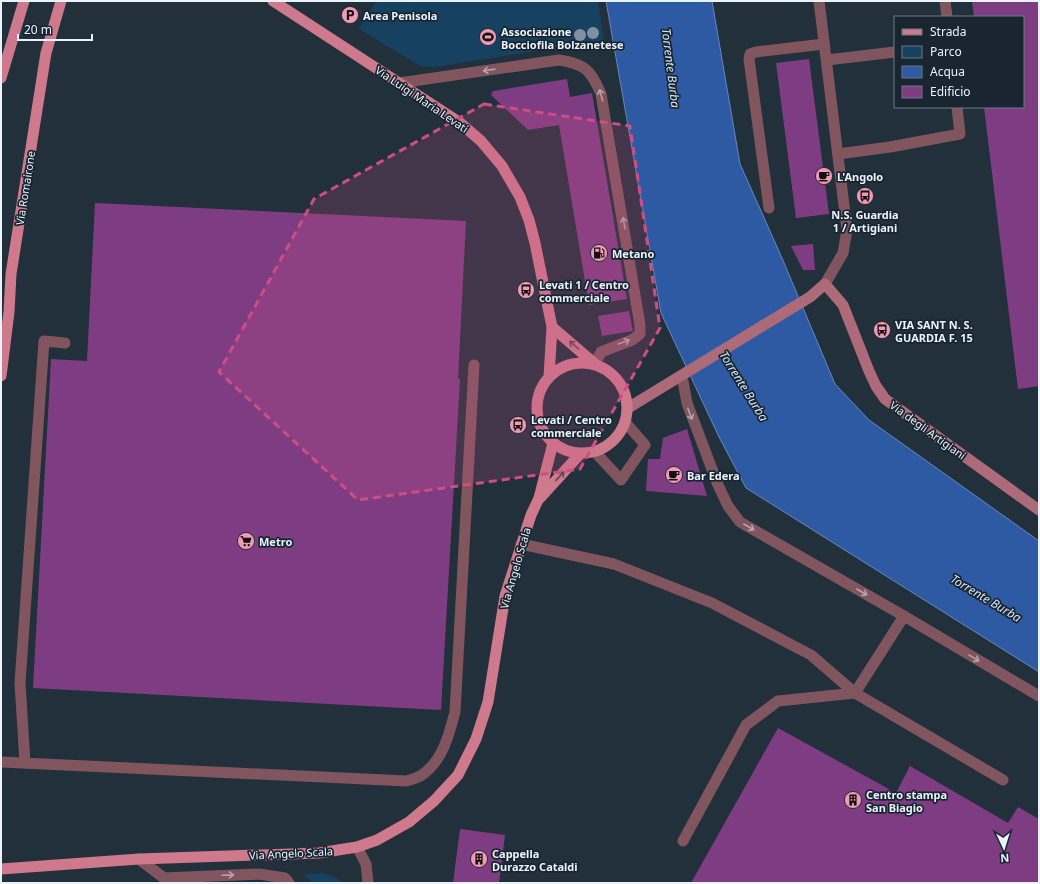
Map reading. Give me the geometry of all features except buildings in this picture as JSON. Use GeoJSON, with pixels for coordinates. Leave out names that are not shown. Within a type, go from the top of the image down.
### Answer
{"type":"FeatureCollection","features":[{"type":"Feature","properties":{"kind":"main road"},"geometry":{"type":"LineString","coordinates":[[1,78],[24,1]]}},
{"type":"Feature","properties":{"kind":"main road","name":"Via Romairone"},"geometry":{"type":"LineString","coordinates":[[1,376],[9,312],[11,274],[46,53],[61,1]]}},
{"type":"Feature","properties":{"kind":"main road","name":"Via Luigi Maria Levati"},"geometry":{"type":"LineString","coordinates":[[273,1],[459,122],[481,142],[502,166],[520,197],[535,243],[552,327],[549,376]]}},
{"type":"Feature","properties":{"kind":"main road"},"geometry":{"type":"LineString","coordinates":[[628,408],[810,297],[825,284]]}},
{"type":"Feature","properties":{"kind":"main road","name":"Via degli Artigiani"},"geometry":{"type":"LineString","coordinates":[[825,284],[843,305],[869,371],[876,386],[885,399],[1039,510]]}},
{"type":"Feature","properties":{"kind":"main road"},"geometry":{"type":"LineString","coordinates":[[552,327],[595,364],[608,371],[619,381],[625,392],[628,408],[626,423],[619,436],[608,446],[595,452],[580,454],[566,451],[553,443],[543,432],[537,418],[537,403],[541,389],[549,376],[572,363],[584,362],[595,364]]}},
{"type":"Feature","properties":{"kind":"main road","name":"Via Angelo Scala"},"geometry":{"type":"LineString","coordinates":[[1,869],[139,859],[319,853],[357,847],[378,840],[409,822],[434,801],[458,776],[476,739],[488,702],[505,596],[531,515],[539,498],[553,443]]}},
{"type":"Feature","properties":{"kind":"main road","name":"Via Angelo Scala"},"geometry":{"type":"LineString","coordinates":[[539,498],[580,454]]}},
{"type":"Feature","properties":{"kind":"street"},"geometry":{"type":"LineString","coordinates":[[819,1],[847,230],[843,253],[825,284]]}},
{"type":"Feature","properties":{"kind":"street"},"geometry":{"type":"LineString","coordinates":[[945,1],[947,16]]}},
{"type":"Feature","properties":{"kind":"street"},"geometry":{"type":"LineString","coordinates":[[769,208],[749,59],[750,54],[824,44]]}},
{"type":"Feature","properties":{"kind":"street"},"geometry":{"type":"LineString","coordinates":[[827,60],[894,52]]}},
{"type":"Feature","properties":{"kind":"street"},"geometry":{"type":"LineString","coordinates":[[399,83],[559,60],[575,63],[585,68],[594,78],[601,94],[640,325],[640,334],[632,340],[601,352],[595,364]]}},
{"type":"Feature","properties":{"kind":"street"},"geometry":{"type":"LineString","coordinates":[[838,154],[890,147],[960,134],[957,108]]}},
{"type":"Feature","properties":{"kind":"street"},"geometry":{"type":"LineString","coordinates":[[25,763],[20,683],[44,341],[65,343]]}},
{"type":"Feature","properties":{"kind":"street"},"geometry":{"type":"LineString","coordinates":[[1,762],[407,781],[421,776],[440,756],[446,744],[455,712],[474,365]]}},
{"type":"Feature","properties":{"kind":"street"},"geometry":{"type":"LineString","coordinates":[[682,376],[687,404],[718,485],[728,506],[740,522],[904,616],[1039,696]]}},
{"type":"Feature","properties":{"kind":"street"},"geometry":{"type":"LineString","coordinates":[[595,452],[621,480],[645,445],[626,423]]}},
{"type":"Feature","properties":{"kind":"street"},"geometry":{"type":"LineString","coordinates":[[521,544],[614,564],[712,603],[812,655],[855,693],[1003,780]]}},
{"type":"Feature","properties":{"kind":"street"},"geometry":{"type":"LineString","coordinates":[[855,693],[904,616]]}},
{"type":"Feature","properties":{"kind":"street"},"geometry":{"type":"LineString","coordinates":[[683,841],[746,724],[778,701],[855,693]]}},
{"type":"Feature","properties":{"kind":"street"},"geometry":{"type":"LineString","coordinates":[[357,847],[366,864],[368,883]]}},
{"type":"Feature","properties":{"kind":"street"},"geometry":{"type":"LineString","coordinates":[[139,859],[164,878],[259,874],[285,878],[289,883]]}},
{"type":"Feature","properties":{"kind":"highlighted area"},"geometry":{"type":"Polygon","coordinates":[[[484,104],[630,126],[660,328],[580,469],[358,500],[219,372],[314,199],[484,104]]]}},
{"type":"Feature","properties":{"kind":"green space","name":"Associazione Bocciofila Bolzanetese"},"geometry":{"type":"Polygon","coordinates":[[[376,1],[598,1],[604,40],[436,67],[420,66],[359,29],[376,1]]]}},
{"type":"Feature","properties":{"kind":"green space"},"geometry":{"type":"Polygon","coordinates":[[[321,873],[332,876],[345,883],[314,883],[303,875],[321,873]]]}},
{"type":"Feature","properties":{"kind":"water","name":"Torrente Burba"},"geometry":{"type":"Polygon","coordinates":[[[606,1],[712,1],[740,164],[782,258],[835,384],[869,420],[1039,541],[1039,672],[746,488],[719,437],[661,313],[606,1]]]}},
{"type":"Feature","properties":{"kind":"place","name":"Area Penisola"},"geometry":{"type":"Point","coordinates":[350,15]}},
{"type":"Feature","properties":{"kind":"place","name":"Associazione Bocciofila Bolzanetese"},"geometry":{"type":"Point","coordinates":[488,37]}},
{"type":"Feature","properties":{"kind":"place","name":"L'Angolo"},"geometry":{"type":"Point","coordinates":[824,176]}},
{"type":"Feature","properties":{"kind":"place","name":"N.S. Guardia 1 / Artigiani"},"geometry":{"type":"Point","coordinates":[865,196]}},
{"type":"Feature","properties":{"kind":"place","name":"Metano"},"geometry":{"type":"Point","coordinates":[599,253]}},
{"type":"Feature","properties":{"kind":"place","name":"Levati 1 / Centro commerciale"},"geometry":{"type":"Point","coordinates":[526,290]}},
{"type":"Feature","properties":{"kind":"place","name":"VIA SANT N. S. GUARDIA F. 15"},"geometry":{"type":"Point","coordinates":[882,330]}},
{"type":"Feature","properties":{"kind":"place","name":"Levati / Centro commerciale"},"geometry":{"type":"Point","coordinates":[518,425]}},
{"type":"Feature","properties":{"kind":"place","name":"Bar Edera"},"geometry":{"type":"Point","coordinates":[674,475]}},
{"type":"Feature","properties":{"kind":"place","name":"Metro"},"geometry":{"type":"Point","coordinates":[246,541]}},
{"type":"Feature","properties":{"kind":"place","name":"Centro stampa San Biagio"},"geometry":{"type":"Point","coordinates":[853,800]}},
{"type":"Feature","properties":{"kind":"place","name":"Cappella Durazzo Cataldi"},"geometry":{"type":"Point","coordinates":[479,859]}}]}
